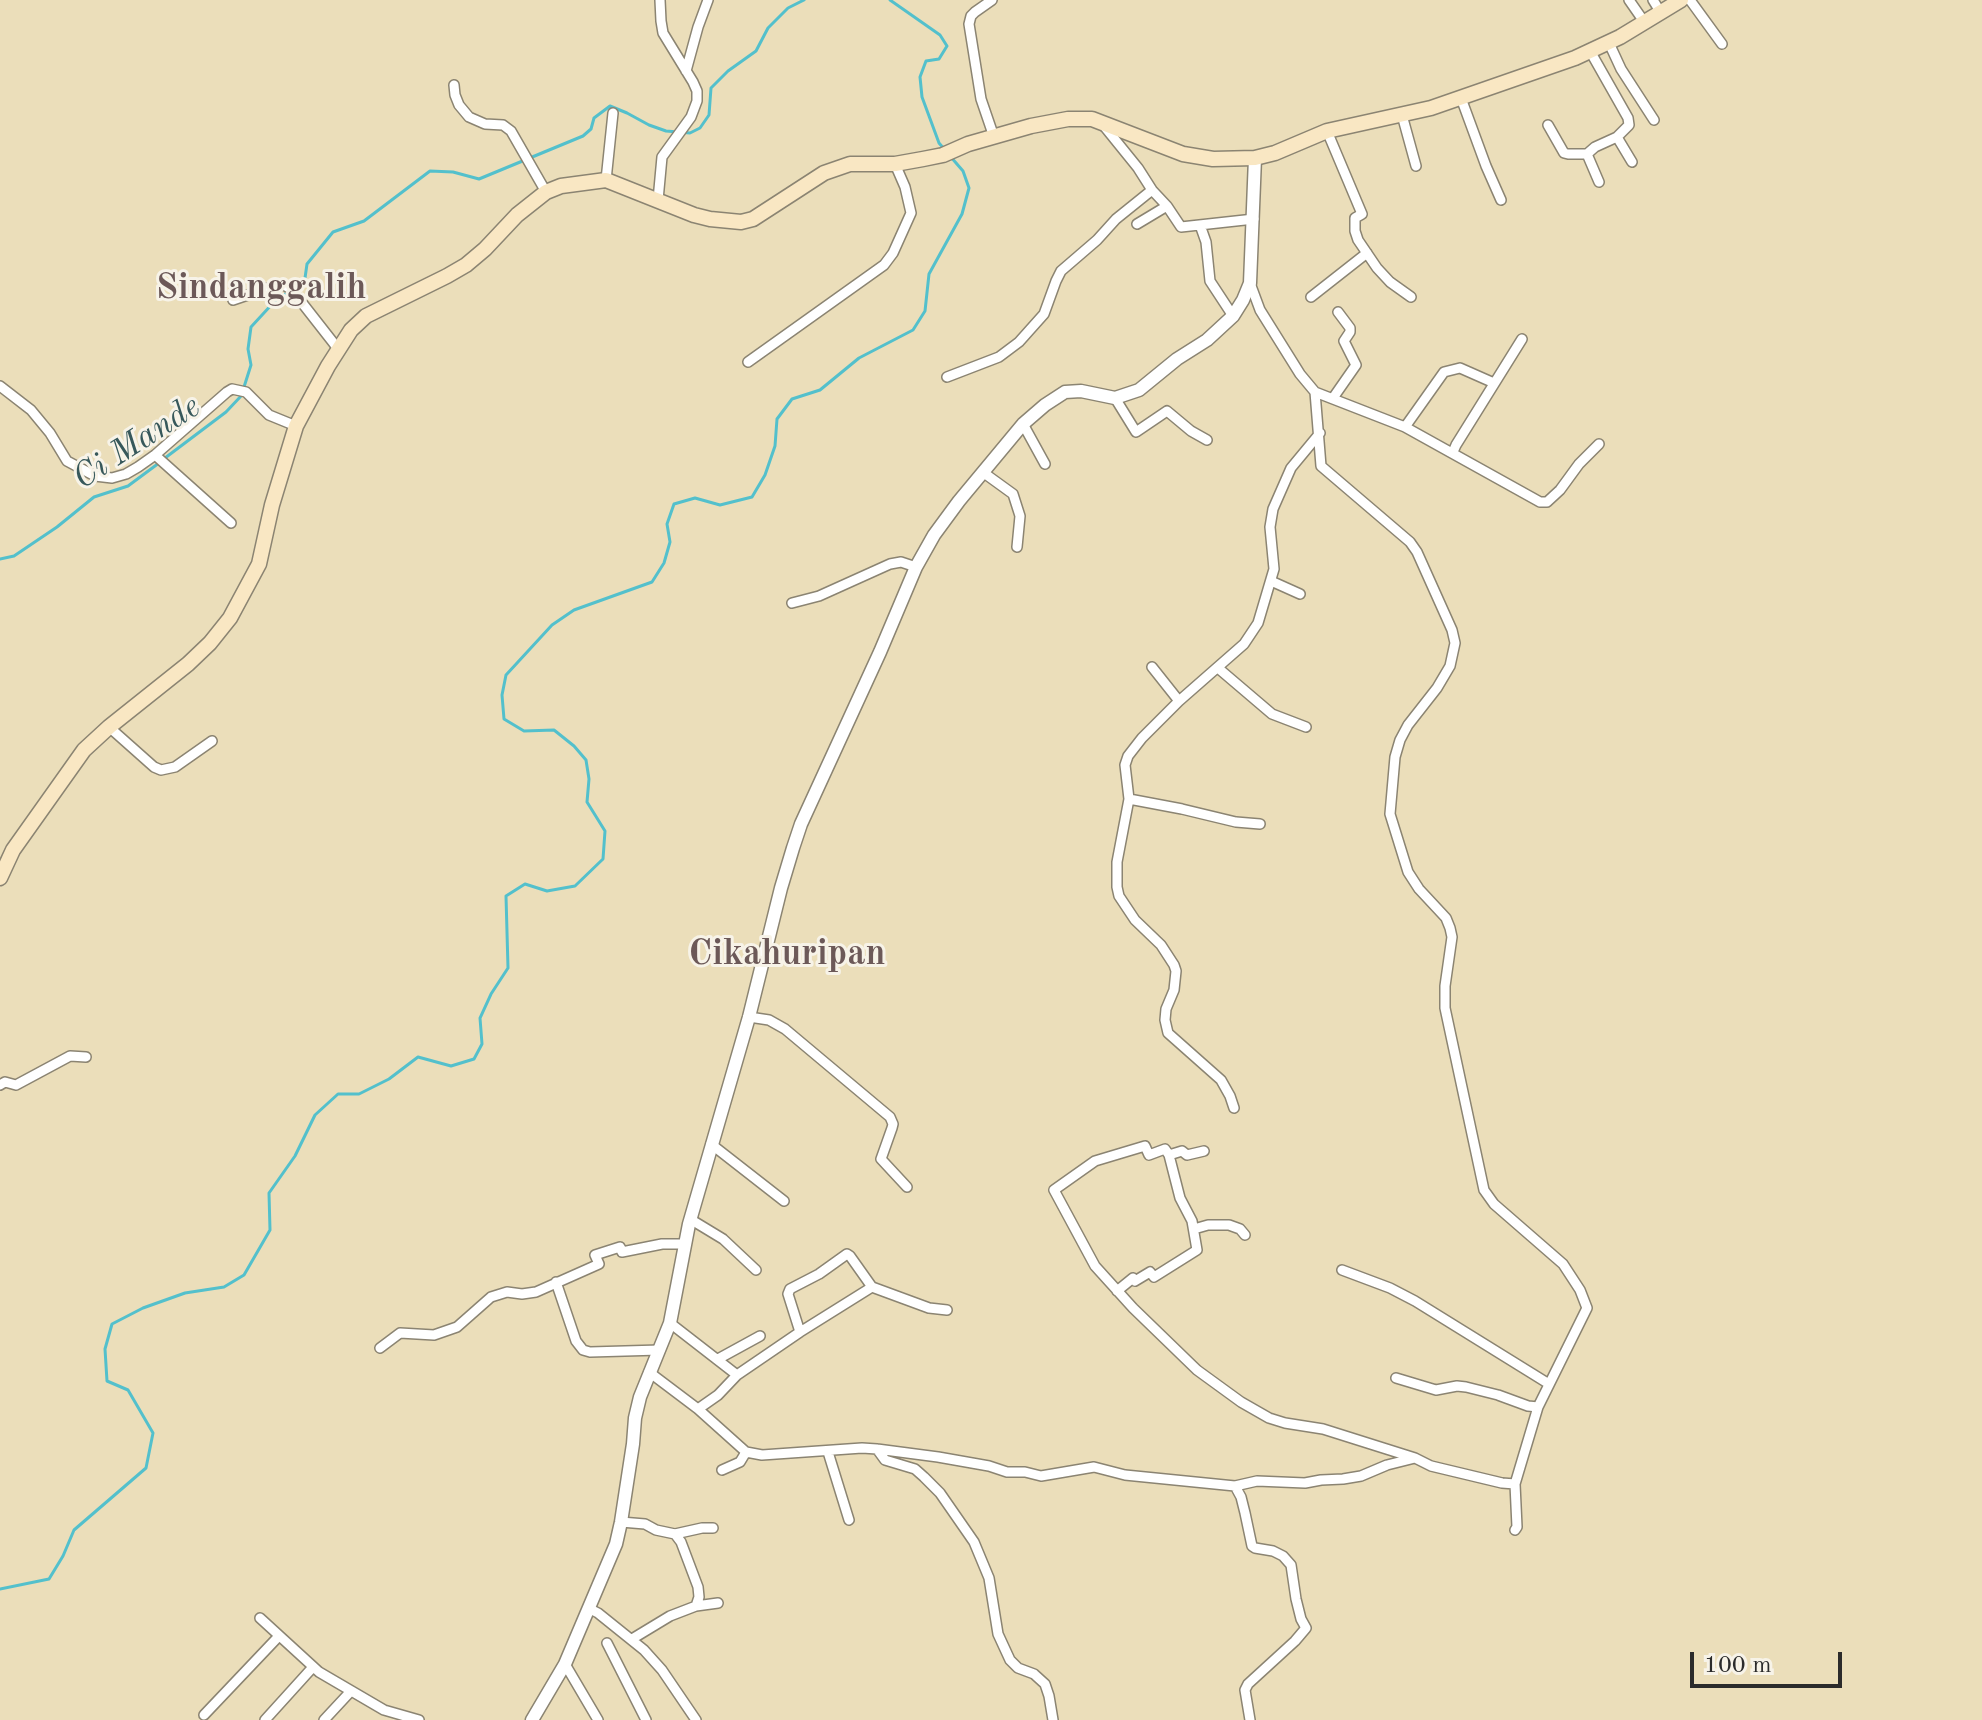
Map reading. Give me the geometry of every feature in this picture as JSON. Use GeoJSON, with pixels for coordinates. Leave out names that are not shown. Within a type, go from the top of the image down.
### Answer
{"type":"FeatureCollection","features":[{"type":"Feature","properties":{"kind":"main road"},"geometry":{"type":"LineString","coordinates":[[0,878],[13,850],[84,750],[188,664],[230,618],[259,564],[272,505],[296,426],[358,322],[466,265],[517,215],[546,192],[561,186],[606,180],[694,215],[741,222],[753,219],[824,173],[850,164],[895,164],[943,155],[1031,126],[1086,118],[1183,154],[1213,159],[1255,158],[1286,149],[1327,131],[1461,98],[1590,51],[1645,23],[1657,6],[1681,0]]}},
{"type":"Feature","properties":{"kind":"street"},"geometry":{"type":"LineString","coordinates":[[658,200],[662,157],[691,117],[697,101],[697,91],[663,33],[660,0]]}},
{"type":"Feature","properties":{"kind":"street"},"geometry":{"type":"LineString","coordinates":[[686,71],[708,0]]}},
{"type":"Feature","properties":{"kind":"street"},"geometry":{"type":"LineString","coordinates":[[992,0],[971,16],[969,24],[981,99],[994,137]]}},
{"type":"Feature","properties":{"kind":"street"},"geometry":{"type":"LineString","coordinates":[[1629,0],[1645,23]]}},
{"type":"Feature","properties":{"kind":"street"},"geometry":{"type":"LineString","coordinates":[[1690,0],[1722,44]]}},
{"type":"Feature","properties":{"kind":"street"},"geometry":{"type":"LineString","coordinates":[[1609,43],[1621,69],[1654,120]]}},
{"type":"Feature","properties":{"kind":"street"},"geometry":{"type":"LineString","coordinates":[[1548,125],[1564,153],[1587,154],[1617,137],[1629,125],[1590,51]]}},
{"type":"Feature","properties":{"kind":"street"},"geometry":{"type":"LineString","coordinates":[[454,85],[459,105],[469,117],[508,128],[546,192]]}},
{"type":"Feature","properties":{"kind":"street"},"geometry":{"type":"LineString","coordinates":[[1461,98],[1501,200]]}},
{"type":"Feature","properties":{"kind":"street"},"geometry":{"type":"LineString","coordinates":[[606,180],[613,113]]}},
{"type":"Feature","properties":{"kind":"street"},"geometry":{"type":"LineString","coordinates":[[1402,115],[1416,166]]}},
{"type":"Feature","properties":{"kind":"street"},"geometry":{"type":"LineString","coordinates":[[1102,123],[1181,227],[1254,219]]}},
{"type":"Feature","properties":{"kind":"street"},"geometry":{"type":"LineString","coordinates":[[1327,131],[1362,214],[1355,218],[1358,240],[1390,282],[1411,297]]}},
{"type":"Feature","properties":{"kind":"street"},"geometry":{"type":"LineString","coordinates":[[1617,137],[1632,162]]}},
{"type":"Feature","properties":{"kind":"street"},"geometry":{"type":"LineString","coordinates":[[1587,154],[1599,182]]}},
{"type":"Feature","properties":{"kind":"street"},"geometry":{"type":"LineString","coordinates":[[532,1720],[565,1664],[616,1544],[635,1418],[649,1372],[670,1323],[690,1219],[801,824],[916,567],[934,535],[1023,424],[1045,405],[1065,392],[1081,391],[1109,397],[1139,390],[1177,359],[1207,340],[1233,316],[1250,283],[1255,158]]}},
{"type":"Feature","properties":{"kind":"street"},"geometry":{"type":"LineString","coordinates":[[748,362],[884,265],[893,253],[911,213],[895,164]]}},
{"type":"Feature","properties":{"kind":"street"},"geometry":{"type":"LineString","coordinates":[[947,377],[999,357],[1019,342],[1044,314],[1061,271],[1152,190]]}},
{"type":"Feature","properties":{"kind":"street"},"geometry":{"type":"LineString","coordinates":[[1137,224],[1167,206]]}},
{"type":"Feature","properties":{"kind":"street"},"geometry":{"type":"LineString","coordinates":[[1200,225],[1206,242],[1210,281],[1233,316]]}},
{"type":"Feature","properties":{"kind":"street"},"geometry":{"type":"LineString","coordinates":[[1311,297],[1367,253]]}},
{"type":"Feature","properties":{"kind":"street"},"geometry":{"type":"LineString","coordinates":[[1250,283],[1260,310],[1300,374],[1315,392],[1405,427],[1540,502],[1547,502],[1560,490],[1599,444]]}},
{"type":"Feature","properties":{"kind":"street"},"geometry":{"type":"LineString","coordinates":[[233,300],[277,285],[289,288],[339,350]]}},
{"type":"Feature","properties":{"kind":"street"},"geometry":{"type":"LineString","coordinates":[[1333,398],[1356,365],[1344,341],[1350,328],[1338,312]]}},
{"type":"Feature","properties":{"kind":"street"},"geometry":{"type":"LineString","coordinates":[[1453,452],[1522,339]]}},
{"type":"Feature","properties":{"kind":"street"},"geometry":{"type":"LineString","coordinates":[[1405,427],[1444,372],[1460,368],[1494,383]]}},
{"type":"Feature","properties":{"kind":"street"},"geometry":{"type":"LineString","coordinates":[[0,386],[31,410],[67,461],[95,476],[112,478],[159,460],[232,389],[243,391],[257,400],[269,415],[296,426]]}},
{"type":"Feature","properties":{"kind":"street"},"geometry":{"type":"LineString","coordinates":[[1315,392],[1320,463],[1402,534],[1417,552],[1455,643],[1450,666],[1400,740],[1395,757],[1390,814],[1408,872],[1446,918],[1450,928],[1452,937],[1445,1008],[1484,1190],[1500,1210],[1563,1264],[1580,1290],[1587,1308],[1538,1407],[1515,1484],[1515,1530]]}},
{"type":"Feature","properties":{"kind":"street"},"geometry":{"type":"LineString","coordinates":[[1109,397],[1136,432],[1167,411],[1207,440]]}},
{"type":"Feature","properties":{"kind":"street"},"geometry":{"type":"LineString","coordinates":[[1023,424],[1045,464]]}},
{"type":"Feature","properties":{"kind":"street"},"geometry":{"type":"LineString","coordinates":[[1234,1108],[1221,1080],[1168,1033],[1165,1020],[1176,980],[1174,965],[1171,957],[1135,920],[1119,896],[1117,862],[1129,799],[1125,772],[1128,756],[1142,738],[1247,641],[1258,623],[1274,569],[1270,527],[1273,509],[1291,468],[1320,433]]}},
{"type":"Feature","properties":{"kind":"street"},"geometry":{"type":"LineString","coordinates":[[159,460],[231,523]]}},
{"type":"Feature","properties":{"kind":"street"},"geometry":{"type":"LineString","coordinates":[[984,473],[1013,494],[1020,516],[1017,547]]}},
{"type":"Feature","properties":{"kind":"street"},"geometry":{"type":"LineString","coordinates":[[792,603],[819,596],[890,564],[901,562],[916,567]]}},
{"type":"Feature","properties":{"kind":"street"},"geometry":{"type":"LineString","coordinates":[[1271,581],[1300,594]]}},
{"type":"Feature","properties":{"kind":"street"},"geometry":{"type":"LineString","coordinates":[[1152,667],[1179,701]]}},
{"type":"Feature","properties":{"kind":"street"},"geometry":{"type":"LineString","coordinates":[[1218,668],[1272,714],[1306,727]]}},
{"type":"Feature","properties":{"kind":"street"},"geometry":{"type":"LineString","coordinates":[[109,727],[161,770],[175,767],[212,741]]}},
{"type":"Feature","properties":{"kind":"street"},"geometry":{"type":"LineString","coordinates":[[1129,799],[1236,822],[1260,824]]}},
{"type":"Feature","properties":{"kind":"street"},"geometry":{"type":"LineString","coordinates":[[749,1017],[769,1020],[785,1029],[890,1117],[892,1128],[881,1159],[907,1187]]}},
{"type":"Feature","properties":{"kind":"street"},"geometry":{"type":"LineString","coordinates":[[0,1085],[5,1082],[16,1085],[70,1056],[86,1057]]}},
{"type":"Feature","properties":{"kind":"street"},"geometry":{"type":"LineString","coordinates":[[711,1144],[784,1201]]}},
{"type":"Feature","properties":{"kind":"street"},"geometry":{"type":"LineString","coordinates":[[1117,1291],[1133,1278],[1135,1281],[1150,1272],[1154,1277],[1197,1250],[1192,1221],[1180,1198],[1165,1149],[1149,1155],[1145,1146],[1095,1161],[1054,1190],[1095,1266],[1117,1291],[1197,1370],[1254,1410],[1285,1423],[1323,1429],[1431,1466],[1515,1484]]}},
{"type":"Feature","properties":{"kind":"street"},"geometry":{"type":"LineString","coordinates":[[1169,1155],[1182,1151],[1187,1155],[1204,1151]]}},
{"type":"Feature","properties":{"kind":"street"},"geometry":{"type":"LineString","coordinates":[[690,1219],[723,1239],[756,1270]]}},
{"type":"Feature","properties":{"kind":"street"},"geometry":{"type":"LineString","coordinates":[[1194,1229],[1229,1225],[1240,1229],[1245,1235]]}},
{"type":"Feature","properties":{"kind":"street"},"geometry":{"type":"LineString","coordinates":[[380,1348],[400,1333],[434,1335],[457,1327],[491,1297],[507,1292],[536,1292],[599,1264],[595,1255],[620,1247],[622,1252],[662,1244],[684,1244]]}},
{"type":"Feature","properties":{"kind":"street"},"geometry":{"type":"LineString","coordinates":[[800,1332],[788,1294],[790,1289],[847,1254],[872,1287],[929,1308],[947,1310]]}},
{"type":"Feature","properties":{"kind":"street"},"geometry":{"type":"LineString","coordinates":[[1342,1270],[1415,1301],[1549,1384]]}},
{"type":"Feature","properties":{"kind":"street"},"geometry":{"type":"LineString","coordinates":[[556,1282],[576,1341],[583,1350],[660,1350]]}},
{"type":"Feature","properties":{"kind":"street"},"geometry":{"type":"LineString","coordinates":[[698,1409],[718,1395],[737,1375],[872,1287]]}},
{"type":"Feature","properties":{"kind":"street"},"geometry":{"type":"LineString","coordinates":[[670,1323],[737,1375]]}},
{"type":"Feature","properties":{"kind":"street"},"geometry":{"type":"LineString","coordinates":[[718,1359],[760,1336]]}},
{"type":"Feature","properties":{"kind":"street"},"geometry":{"type":"LineString","coordinates":[[649,1372],[698,1409],[746,1452],[762,1455],[862,1448],[938,1457],[1041,1476],[1094,1467],[1125,1475],[1235,1486],[1257,1481],[1305,1483],[1343,1479],[1415,1458]]}},
{"type":"Feature","properties":{"kind":"street"},"geometry":{"type":"LineString","coordinates":[[1396,1378],[1436,1390],[1466,1387],[1538,1407]]}},
{"type":"Feature","properties":{"kind":"street"},"geometry":{"type":"LineString","coordinates":[[877,1449],[885,1460],[915,1469],[924,1477],[940,1493],[974,1542],[989,1578],[998,1634],[1010,1660],[1045,1684],[1053,1720]]}},
{"type":"Feature","properties":{"kind":"street"},"geometry":{"type":"LineString","coordinates":[[722,1470],[740,1462],[746,1452]]}},
{"type":"Feature","properties":{"kind":"street"},"geometry":{"type":"LineString","coordinates":[[828,1452],[849,1520]]}},
{"type":"Feature","properties":{"kind":"street"},"geometry":{"type":"LineString","coordinates":[[1235,1486],[1241,1497],[1252,1546],[1273,1551],[1291,1565],[1296,1599],[1306,1628],[1248,1684],[1245,1690],[1250,1720]]}},
{"type":"Feature","properties":{"kind":"street"},"geometry":{"type":"LineString","coordinates":[[621,1522],[645,1524],[675,1534],[713,1528]]}},
{"type":"Feature","properties":{"kind":"street"},"geometry":{"type":"LineString","coordinates":[[675,1534],[698,1587],[696,1606]]}},
{"type":"Feature","properties":{"kind":"street"},"geometry":{"type":"LineString","coordinates":[[632,1639],[670,1616],[696,1606],[718,1603]]}},
{"type":"Feature","properties":{"kind":"street"},"geometry":{"type":"LineString","coordinates":[[588,1608],[632,1639],[662,1670],[696,1720]]}},
{"type":"Feature","properties":{"kind":"street"},"geometry":{"type":"LineString","coordinates":[[260,1618],[319,1672],[384,1710],[387,1716],[419,1720]]}},
{"type":"Feature","properties":{"kind":"street"},"geometry":{"type":"LineString","coordinates":[[204,1715],[279,1636]]}},
{"type":"Feature","properties":{"kind":"street"},"geometry":{"type":"LineString","coordinates":[[607,1643],[646,1720]]}},
{"type":"Feature","properties":{"kind":"street"},"geometry":{"type":"LineString","coordinates":[[565,1664],[598,1720]]}},
{"type":"Feature","properties":{"kind":"street"},"geometry":{"type":"LineString","coordinates":[[265,1720],[313,1667]]}},
{"type":"Feature","properties":{"kind":"street"},"geometry":{"type":"LineString","coordinates":[[324,1720],[351,1691]]}},
{"type":"Feature","properties":{"kind":"waterway","name":"Ci Mande"},"geometry":{"type":"LineString","coordinates":[[294,287],[305,278],[307,264],[333,232],[364,221],[430,171],[453,172],[479,179],[583,136],[591,129],[594,118],[610,106],[666,131],[690,133],[700,128],[709,115],[711,88],[756,51],[768,28],[788,8],[804,0]]}},
{"type":"Feature","properties":{"kind":"waterway"},"geometry":{"type":"LineString","coordinates":[[890,0],[940,35],[947,46],[939,59],[926,61],[920,77],[922,97],[939,143],[945,150]]}},
{"type":"Feature","properties":{"kind":"waterway"},"geometry":{"type":"LineString","coordinates":[[0,1589],[49,1579],[74,1530],[146,1468],[153,1433],[128,1390],[107,1381],[105,1349],[112,1324],[143,1308],[185,1293],[224,1287],[244,1275],[270,1230],[269,1193],[295,1156],[315,1115],[338,1094],[359,1094],[389,1079],[418,1057],[451,1066],[474,1059],[482,1044],[480,1018],[508,968],[506,896],[525,884],[547,891],[575,886],[603,859],[605,831],[587,802],[589,779],[586,760],[554,730],[524,731],[504,719],[502,695],[506,675],[552,625],[574,610],[652,582],[664,563],[670,542],[667,524],[674,504],[695,498],[720,505],[752,497],[765,475],[775,446],[777,419],[792,399],[820,390],[859,358],[913,330],[925,311],[929,274],[962,214],[969,188],[963,171],[950,156]]}},
{"type":"Feature","properties":{"kind":"waterway","name":"Ci Mande"},"geometry":{"type":"LineString","coordinates":[[244,387],[251,365],[248,349],[251,327],[288,292]]}},
{"type":"Feature","properties":{"kind":"waterway","name":"Ci Mande"},"geometry":{"type":"LineString","coordinates":[[165,458],[226,412],[242,395]]}},
{"type":"Feature","properties":{"kind":"waterway","name":"Ci Mande"},"geometry":{"type":"LineString","coordinates":[[0,559],[14,556],[94,497],[128,486],[159,463]]}},
{"type":"Feature","properties":{"kind":"district","name":"Sindanggalih"},"geometry":{"type":"Point","coordinates":[261,289]}},
{"type":"Feature","properties":{"kind":"district","name":"Cikahuripan"},"geometry":{"type":"Point","coordinates":[787,955]}}]}
